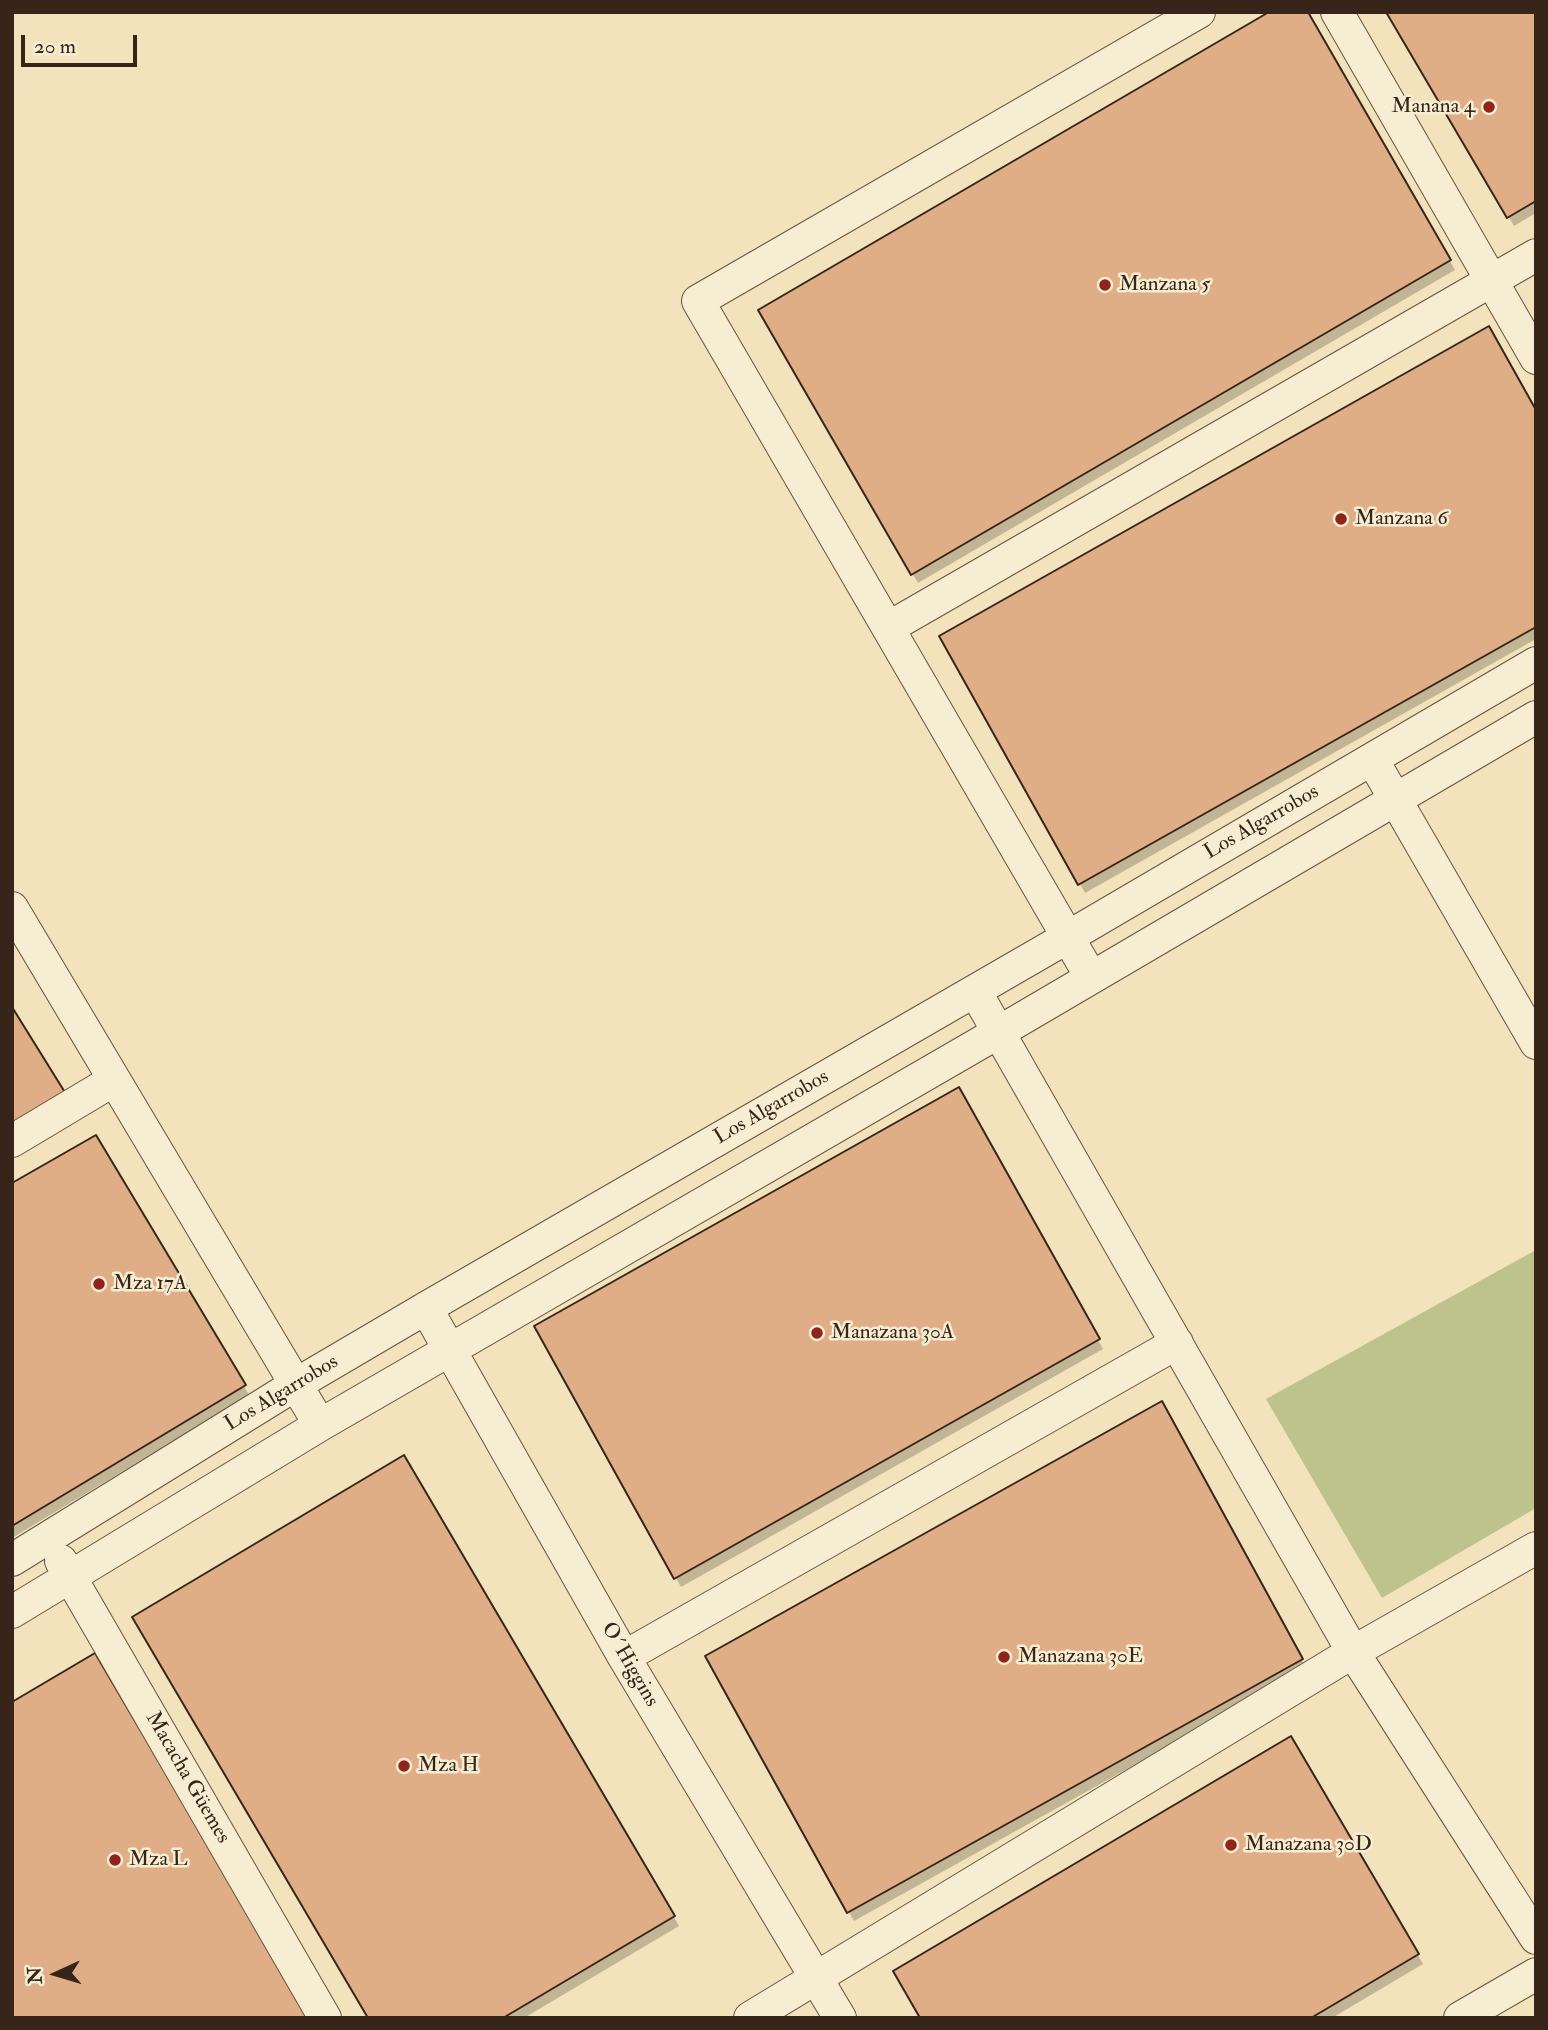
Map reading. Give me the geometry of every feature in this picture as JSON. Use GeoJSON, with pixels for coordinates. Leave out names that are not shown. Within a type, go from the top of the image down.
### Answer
{"type":"FeatureCollection","features":[{"type":"Feature","properties":{"kind":"street"},"geometry":{"type":"LineString","coordinates":[[1091,977],[698,301],[1199,12]]}},
{"type":"Feature","properties":{"kind":"street"},"geometry":{"type":"LineString","coordinates":[[1337,12],[1536,358]]}},
{"type":"Feature","properties":{"kind":"street"},"geometry":{"type":"LineString","coordinates":[[888,628],[1536,255]]}},
{"type":"Feature","properties":{"kind":"street","name":"Los Algarrobos"},"geometry":{"type":"LineString","coordinates":[[12,1560],[295,1385],[1536,663]]}},
{"type":"Feature","properties":{"kind":"street"},"geometry":{"type":"LineString","coordinates":[[12,1612],[320,1425],[1536,717]]}},
{"type":"Feature","properties":{"kind":"street"},"geometry":{"type":"LineString","coordinates":[[1372,760],[1536,1043]]}},
{"type":"Feature","properties":{"kind":"street"},"geometry":{"type":"LineString","coordinates":[[12,908],[320,1425]]}},
{"type":"Feature","properties":{"kind":"street"},"geometry":{"type":"LineString","coordinates":[[975,991],[1353,1652],[1536,1938]]}},
{"type":"Feature","properties":{"kind":"street"},"geometry":{"type":"LineString","coordinates":[[12,1141],[114,1080]]}},
{"type":"Feature","properties":{"kind":"street","name":"O´Higgins"},"geometry":{"type":"LineString","coordinates":[[426,1308],[624,1657],[840,2018]]}},
{"type":"Feature","properties":{"kind":"street"},"geometry":{"type":"LineString","coordinates":[[624,1657],[1177,1343]]}},
{"type":"Feature","properties":{"kind":"street","name":"Macacha Güemes"},"geometry":{"type":"LineString","coordinates":[[48,1539],[325,2018]]}},
{"type":"Feature","properties":{"kind":"street"},"geometry":{"type":"LineString","coordinates":[[750,2018],[1353,1652],[1536,1548]]}},
{"type":"Feature","properties":{"kind":"street"},"geometry":{"type":"LineString","coordinates":[[1460,2018],[1536,1974]]}},
{"type":"Feature","properties":{"kind":"green space"},"geometry":{"type":"Polygon","coordinates":[[[1536,1250],[1536,1508],[1382,1598],[1266,1399],[1536,1250]]]}},
{"type":"Feature","properties":{"kind":"building","name":"Manzana 5"},"geometry":{"type":"Polygon","coordinates":[[[1269,12],[1308,12],[1451,260],[911,575],[758,310],[1269,12]]]}},
{"type":"Feature","properties":{"kind":"building","name":"Manana 4"},"geometry":{"type":"Polygon","coordinates":[[[1386,12],[1536,12],[1536,201],[1507,218],[1386,12]]]}},
{"type":"Feature","properties":{"kind":"building","name":"Manzana 6"},"geometry":{"type":"Polygon","coordinates":[[[1489,326],[1536,410],[1536,627],[1078,885],[939,636],[1489,326]]]}},
{"type":"Feature","properties":{"kind":"building"},"geometry":{"type":"Polygon","coordinates":[[[12,1007],[66,1094],[12,1124],[12,1007]]]}},
{"type":"Feature","properties":{"kind":"building","name":"Manazana 30A"},"geometry":{"type":"Polygon","coordinates":[[[959,1087],[1100,1339],[674,1579],[534,1326],[959,1087]]]}},
{"type":"Feature","properties":{"kind":"building","name":"Mza 17A"},"geometry":{"type":"Polygon","coordinates":[[[96,1135],[246,1385],[12,1526],[12,1183],[96,1135]]]}},
{"type":"Feature","properties":{"kind":"building","name":"Manazana 30E"},"geometry":{"type":"Polygon","coordinates":[[[1162,1401],[1303,1659],[847,1913],[705,1656],[1162,1401]]]}},
{"type":"Feature","properties":{"kind":"building","name":"Mza H"},"geometry":{"type":"Polygon","coordinates":[[[404,1455],[675,1916],[503,2018],[368,2018],[132,1617],[404,1455]]]}},
{"type":"Feature","properties":{"kind":"building","name":"Mza L"},"geometry":{"type":"Polygon","coordinates":[[[95,1653],[310,2018],[12,2018],[12,1702],[95,1653]]]}},
{"type":"Feature","properties":{"kind":"building","name":"Manazana 30D"},"geometry":{"type":"Polygon","coordinates":[[[1291,1736],[1419,1954],[1311,2018],[920,2018],[893,1971],[1291,1736]]]}},
{"type":"Feature","properties":{"kind":"place","name":"Manana 4"},"geometry":{"type":"Point","coordinates":[1489,107]}},
{"type":"Feature","properties":{"kind":"place","name":"Manzana 5"},"geometry":{"type":"Point","coordinates":[1105,285]}},
{"type":"Feature","properties":{"kind":"place","name":"Manzana 6"},"geometry":{"type":"Point","coordinates":[1341,519]}},
{"type":"Feature","properties":{"kind":"place","name":"Mza 17A"},"geometry":{"type":"Point","coordinates":[99,1284]}},
{"type":"Feature","properties":{"kind":"place","name":"Manazana 30A"},"geometry":{"type":"Point","coordinates":[817,1333]}},
{"type":"Feature","properties":{"kind":"place","name":"Manazana 30E"},"geometry":{"type":"Point","coordinates":[1004,1657]}},
{"type":"Feature","properties":{"kind":"place","name":"Mza H"},"geometry":{"type":"Point","coordinates":[404,1766]}},
{"type":"Feature","properties":{"kind":"place","name":"Manazana 30D"},"geometry":{"type":"Point","coordinates":[1231,1845]}},
{"type":"Feature","properties":{"kind":"place","name":"Mza L"},"geometry":{"type":"Point","coordinates":[115,1860]}}]}
